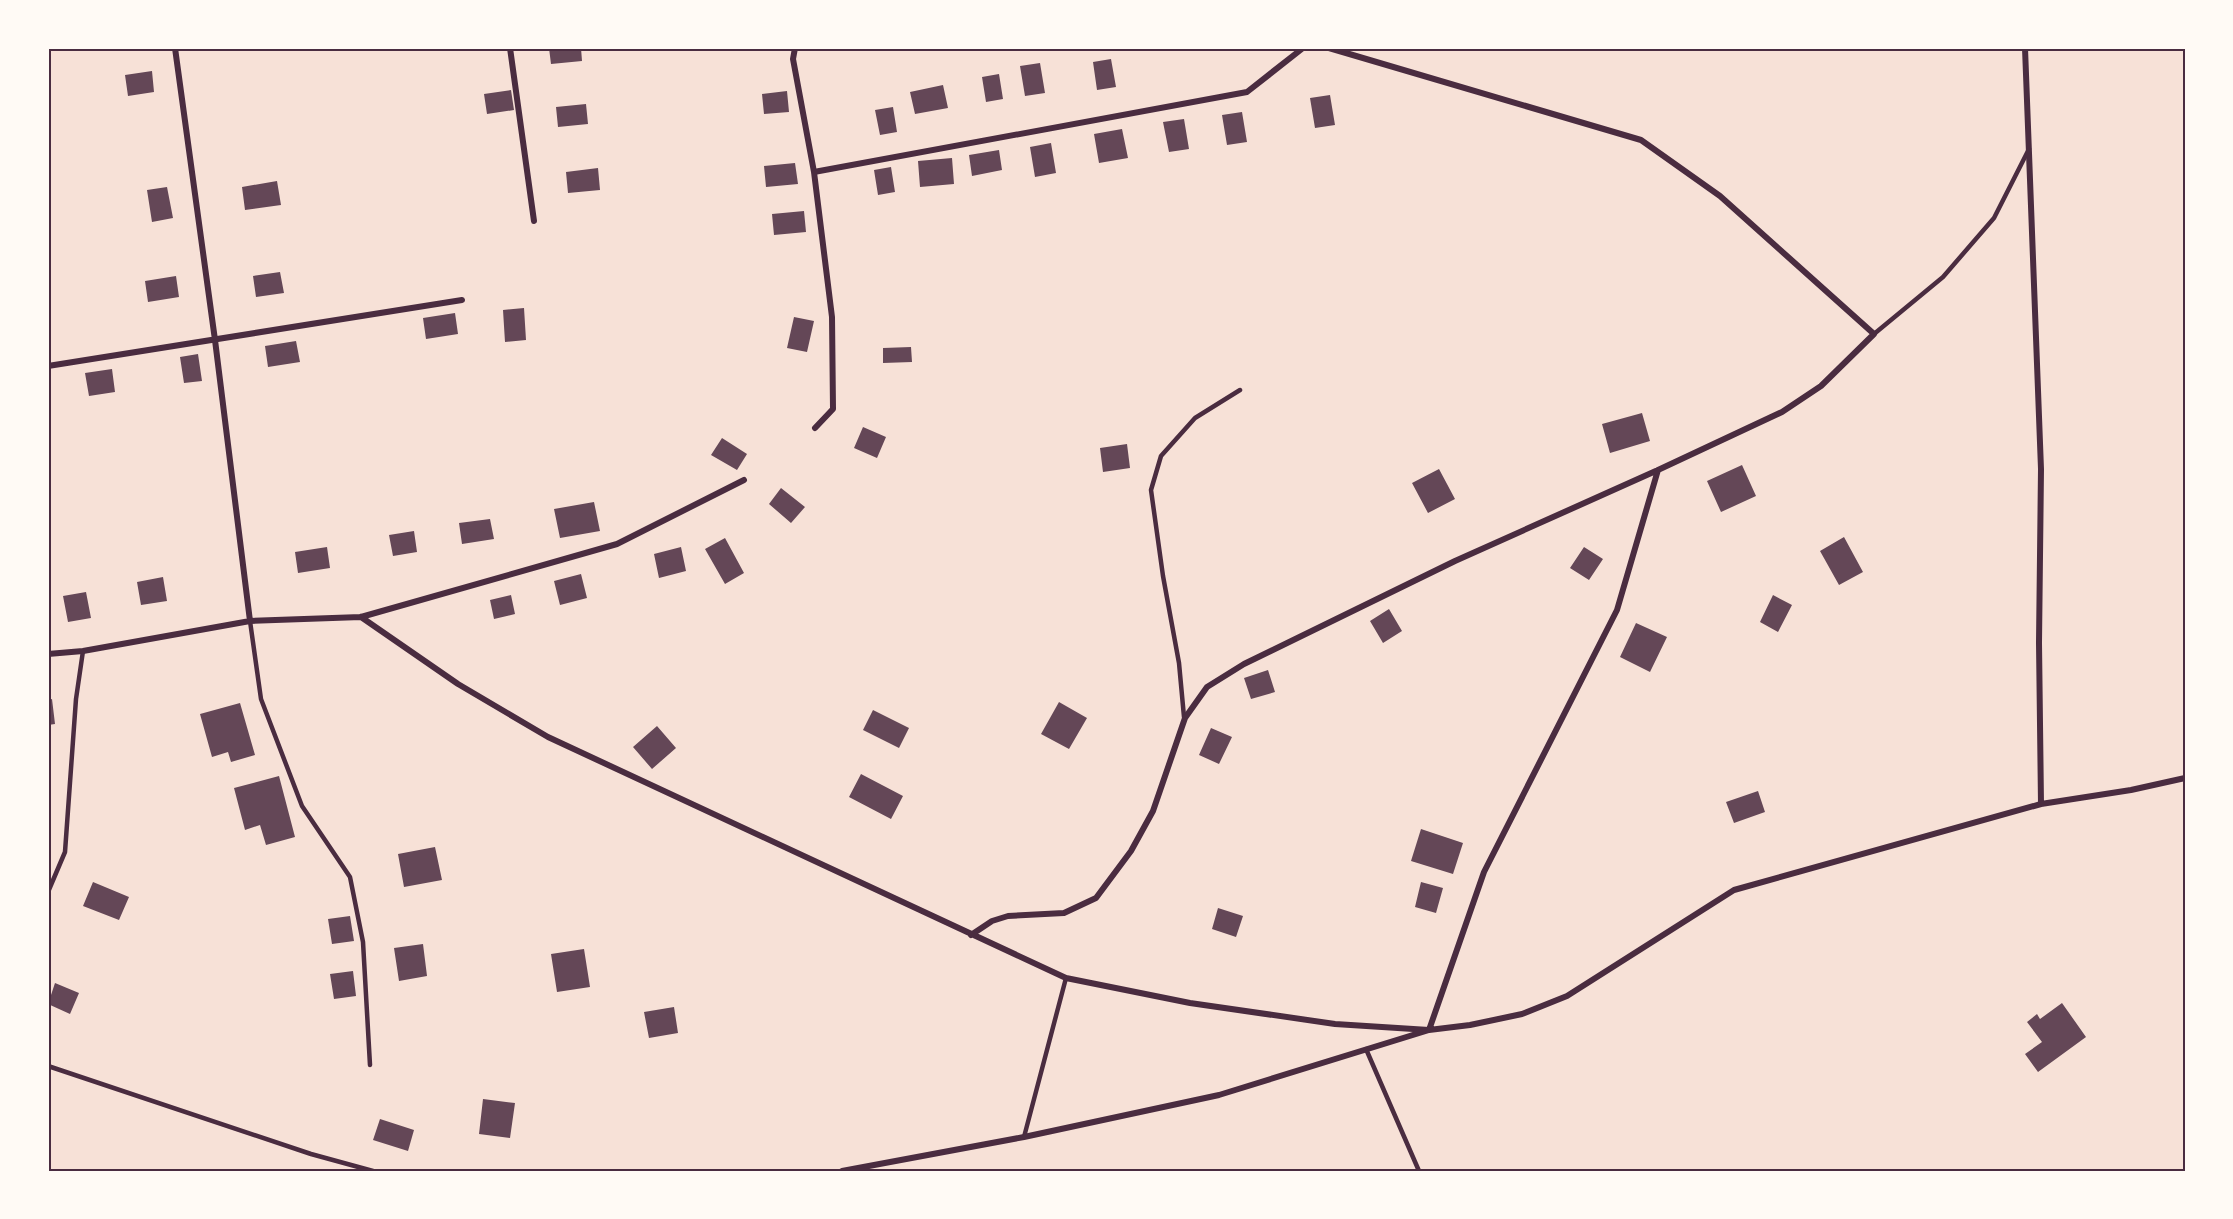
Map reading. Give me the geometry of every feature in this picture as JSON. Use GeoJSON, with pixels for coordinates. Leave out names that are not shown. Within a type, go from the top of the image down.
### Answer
{"type":"FeatureCollection","features":[{"type":"Feature","properties":{"kind":"street"},"geometry":{"type":"LineString","coordinates":[[175,48],[250,621]]}},
{"type":"Feature","properties":{"kind":"street"},"geometry":{"type":"LineString","coordinates":[[510,48],[534,221]]}},
{"type":"Feature","properties":{"kind":"street"},"geometry":{"type":"LineString","coordinates":[[795,48],[793,59],[814,172],[832,317],[833,409],[815,428]]}},
{"type":"Feature","properties":{"kind":"street"},"geometry":{"type":"LineString","coordinates":[[814,172],[1247,92],[1303,48]]}},
{"type":"Feature","properties":{"kind":"street"},"geometry":{"type":"LineString","coordinates":[[971,935],[992,921],[1008,916],[1064,913],[1096,897],[1131,851],[1153,810],[1185,718],[1207,687],[1244,664],[1455,561],[1782,412],[1821,386],[1874,334],[1720,196],[1641,140],[1329,48]]}},
{"type":"Feature","properties":{"kind":"street"},"geometry":{"type":"LineString","coordinates":[[2025,48],[2041,469],[2039,643],[2041,804]]}},
{"type":"Feature","properties":{"kind":"street"},"geometry":{"type":"LineString","coordinates":[[48,366],[462,300]]}},
{"type":"Feature","properties":{"kind":"street"},"geometry":{"type":"LineString","coordinates":[[1429,1030],[1484,872],[1617,610],[1658,470]]}},
{"type":"Feature","properties":{"kind":"street"},"geometry":{"type":"LineString","coordinates":[[48,654],[83,651],[250,621],[361,617],[617,544],[744,480]]}},
{"type":"Feature","properties":{"kind":"street"},"geometry":{"type":"LineString","coordinates":[[361,617],[458,684],[548,737],[1065,978],[1190,1004],[1335,1024],[1429,1030]]}},
{"type":"Feature","properties":{"kind":"street"},"geometry":{"type":"LineString","coordinates":[[842,1171],[1024,1137],[1219,1095],[1429,1030],[1470,1025],[1522,1014],[1567,996],[1734,890],[2041,804],[2130,790],[2185,778]]}},
{"type":"Feature","properties":{"kind":"lane"},"geometry":{"type":"LineString","coordinates":[[1874,334],[1943,277],[1994,218],[2030,147]]}},
{"type":"Feature","properties":{"kind":"lane"},"geometry":{"type":"LineString","coordinates":[[1185,718],[1179,663],[1163,576],[1151,490],[1161,456],[1195,418],[1240,390]]}},
{"type":"Feature","properties":{"kind":"lane"},"geometry":{"type":"LineString","coordinates":[[250,621],[261,699],[302,806],[350,877],[363,942],[370,1065]]}},
{"type":"Feature","properties":{"kind":"lane"},"geometry":{"type":"LineString","coordinates":[[48,892],[65,852],[76,699],[83,651]]}},
{"type":"Feature","properties":{"kind":"lane"},"geometry":{"type":"LineString","coordinates":[[1024,1137],[1065,978]]}},
{"type":"Feature","properties":{"kind":"lane"},"geometry":{"type":"LineString","coordinates":[[1366,1049],[1419,1171]]}},
{"type":"Feature","properties":{"kind":"lane"},"geometry":{"type":"LineString","coordinates":[[48,1066],[311,1154],[373,1171]]}},
{"type":"Feature","properties":{"kind":"building"},"geometry":{"type":"Polygon","coordinates":[[[549,48],[581,48],[582,61],[551,64],[549,48]]]}},
{"type":"Feature","properties":{"kind":"building"},"geometry":{"type":"Polygon","coordinates":[[[1111,59],[1116,87],[1097,90],[1093,62],[1111,59]]]}},
{"type":"Feature","properties":{"kind":"building"},"geometry":{"type":"Polygon","coordinates":[[[1040,63],[1045,93],[1025,96],[1020,66],[1040,63]]]}},
{"type":"Feature","properties":{"kind":"building"},"geometry":{"type":"Polygon","coordinates":[[[152,71],[154,92],[128,96],[125,75],[152,71]]]}},
{"type":"Feature","properties":{"kind":"building"},"geometry":{"type":"Polygon","coordinates":[[[999,74],[1003,99],[986,102],[982,77],[999,74]]]}},
{"type":"Feature","properties":{"kind":"building"},"geometry":{"type":"Polygon","coordinates":[[[943,85],[948,108],[915,114],[910,92],[943,85]]]}},
{"type":"Feature","properties":{"kind":"building"},"geometry":{"type":"Polygon","coordinates":[[[511,90],[514,110],[487,114],[484,94],[511,90]]]}},
{"type":"Feature","properties":{"kind":"building"},"geometry":{"type":"Polygon","coordinates":[[[787,91],[789,112],[764,114],[762,94],[787,91]]]}},
{"type":"Feature","properties":{"kind":"building"},"geometry":{"type":"Polygon","coordinates":[[[1330,95],[1335,125],[1315,128],[1310,98],[1330,95]]]}},
{"type":"Feature","properties":{"kind":"building"},"geometry":{"type":"Polygon","coordinates":[[[586,104],[588,124],[558,127],[556,107],[586,104]]]}},
{"type":"Feature","properties":{"kind":"building"},"geometry":{"type":"Polygon","coordinates":[[[893,107],[897,132],[880,135],[875,110],[893,107]]]}},
{"type":"Feature","properties":{"kind":"building"},"geometry":{"type":"Polygon","coordinates":[[[1242,112],[1247,142],[1227,145],[1222,115],[1242,112]]]}},
{"type":"Feature","properties":{"kind":"building"},"geometry":{"type":"Polygon","coordinates":[[[1184,119],[1189,149],[1169,152],[1163,122],[1184,119]]]}},
{"type":"Feature","properties":{"kind":"building"},"geometry":{"type":"Polygon","coordinates":[[[1122,129],[1128,158],[1099,163],[1094,134],[1122,129]]]}},
{"type":"Feature","properties":{"kind":"building"},"geometry":{"type":"Polygon","coordinates":[[[1051,143],[1056,173],[1035,177],[1030,147],[1051,143]]]}},
{"type":"Feature","properties":{"kind":"building"},"geometry":{"type":"Polygon","coordinates":[[[999,150],[1002,170],[972,176],[969,155],[999,150]]]}},
{"type":"Feature","properties":{"kind":"building"},"geometry":{"type":"Polygon","coordinates":[[[952,158],[954,184],[920,187],[918,161],[952,158]]]}},
{"type":"Feature","properties":{"kind":"building"},"geometry":{"type":"Polygon","coordinates":[[[795,163],[798,184],[766,187],[764,166],[795,163]]]}},
{"type":"Feature","properties":{"kind":"building"},"geometry":{"type":"Polygon","coordinates":[[[891,167],[895,192],[878,195],[874,170],[891,167]]]}},
{"type":"Feature","properties":{"kind":"building"},"geometry":{"type":"Polygon","coordinates":[[[598,168],[600,190],[568,193],[566,172],[598,168]]]}},
{"type":"Feature","properties":{"kind":"building"},"geometry":{"type":"Polygon","coordinates":[[[277,181],[281,205],[245,210],[242,187],[277,181]]]}},
{"type":"Feature","properties":{"kind":"building"},"geometry":{"type":"Polygon","coordinates":[[[167,187],[173,218],[152,222],[147,190],[167,187]]]}},
{"type":"Feature","properties":{"kind":"building"},"geometry":{"type":"Polygon","coordinates":[[[804,211],[806,232],[774,235],[772,214],[804,211]]]}},
{"type":"Feature","properties":{"kind":"building"},"geometry":{"type":"Polygon","coordinates":[[[280,272],[284,293],[256,297],[253,276],[280,272]]]}},
{"type":"Feature","properties":{"kind":"building"},"geometry":{"type":"Polygon","coordinates":[[[176,276],[179,297],[148,302],[145,281],[176,276]]]}},
{"type":"Feature","properties":{"kind":"building"},"geometry":{"type":"Polygon","coordinates":[[[524,308],[526,340],[505,342],[503,310],[524,308]]]}},
{"type":"Feature","properties":{"kind":"building"},"geometry":{"type":"Polygon","coordinates":[[[455,313],[458,334],[426,339],[423,318],[455,313]]]}},
{"type":"Feature","properties":{"kind":"building"},"geometry":{"type":"Polygon","coordinates":[[[794,317],[814,321],[807,352],[787,348],[794,317]]]}},
{"type":"Feature","properties":{"kind":"building"},"geometry":{"type":"Polygon","coordinates":[[[296,341],[300,362],[268,367],[265,346],[296,341]]]}},
{"type":"Feature","properties":{"kind":"building"},"geometry":{"type":"Polygon","coordinates":[[[911,347],[912,362],[883,363],[883,348],[911,347]]]}},
{"type":"Feature","properties":{"kind":"building"},"geometry":{"type":"Polygon","coordinates":[[[198,354],[202,381],[184,383],[180,357],[198,354]]]}},
{"type":"Feature","properties":{"kind":"building"},"geometry":{"type":"Polygon","coordinates":[[[112,369],[115,392],[89,396],[85,373],[112,369]]]}},
{"type":"Feature","properties":{"kind":"building"},"geometry":{"type":"Polygon","coordinates":[[[1642,413],[1650,441],[1610,453],[1602,424],[1642,413]]]}},
{"type":"Feature","properties":{"kind":"building"},"geometry":{"type":"Polygon","coordinates":[[[863,427],[886,437],[877,458],[854,448],[863,427]]]}},
{"type":"Feature","properties":{"kind":"building"},"geometry":{"type":"Polygon","coordinates":[[[722,438],[747,454],[737,470],[711,455],[722,438]]]}},
{"type":"Feature","properties":{"kind":"building"},"geometry":{"type":"Polygon","coordinates":[[[1127,444],[1130,468],[1103,472],[1100,448],[1127,444]]]}},
{"type":"Feature","properties":{"kind":"building"},"geometry":{"type":"Polygon","coordinates":[[[1742,465],[1756,496],[1721,512],[1707,481],[1742,465]]]}},
{"type":"Feature","properties":{"kind":"building"},"geometry":{"type":"Polygon","coordinates":[[[1439,469],[1455,499],[1428,513],[1412,483],[1439,469]]]}},
{"type":"Feature","properties":{"kind":"building"},"geometry":{"type":"Polygon","coordinates":[[[781,488],[805,507],[791,523],[769,504],[781,488]]]}},
{"type":"Feature","properties":{"kind":"building"},"geometry":{"type":"Polygon","coordinates":[[[594,502],[600,531],[560,538],[554,509],[594,502]]]}},
{"type":"Feature","properties":{"kind":"building"},"geometry":{"type":"Polygon","coordinates":[[[490,519],[494,539],[462,544],[459,523],[490,519]]]}},
{"type":"Feature","properties":{"kind":"building"},"geometry":{"type":"Polygon","coordinates":[[[414,531],[417,552],[393,556],[389,535],[414,531]]]}},
{"type":"Feature","properties":{"kind":"building"},"geometry":{"type":"Polygon","coordinates":[[[1844,537],[1863,572],[1839,585],[1820,551],[1844,537]]]}},
{"type":"Feature","properties":{"kind":"building"},"geometry":{"type":"Polygon","coordinates":[[[725,538],[744,573],[725,584],[705,549],[725,538]]]}},
{"type":"Feature","properties":{"kind":"building"},"geometry":{"type":"Polygon","coordinates":[[[327,547],[330,568],[298,573],[295,552],[327,547]]]}},
{"type":"Feature","properties":{"kind":"building"},"geometry":{"type":"Polygon","coordinates":[[[681,547],[686,571],[659,578],[654,554],[681,547]]]}},
{"type":"Feature","properties":{"kind":"building"},"geometry":{"type":"Polygon","coordinates":[[[1584,547],[1603,559],[1589,580],[1570,568],[1584,547]]]}},
{"type":"Feature","properties":{"kind":"building"},"geometry":{"type":"Polygon","coordinates":[[[581,574],[587,598],[560,605],[554,581],[581,574]]]}},
{"type":"Feature","properties":{"kind":"building"},"geometry":{"type":"Polygon","coordinates":[[[163,577],[167,601],[141,605],[137,582],[163,577]]]}},
{"type":"Feature","properties":{"kind":"building"},"geometry":{"type":"Polygon","coordinates":[[[86,592],[91,618],[68,622],[63,596],[86,592]]]}},
{"type":"Feature","properties":{"kind":"building"},"geometry":{"type":"Polygon","coordinates":[[[511,595],[515,614],[494,619],[490,600],[511,595]]]}},
{"type":"Feature","properties":{"kind":"building"},"geometry":{"type":"Polygon","coordinates":[[[1773,595],[1792,605],[1778,632],[1760,622],[1773,595]]]}},
{"type":"Feature","properties":{"kind":"building"},"geometry":{"type":"Polygon","coordinates":[[[1389,609],[1402,631],[1383,643],[1370,621],[1389,609]]]}},
{"type":"Feature","properties":{"kind":"building"},"geometry":{"type":"Polygon","coordinates":[[[1636,623],[1667,637],[1650,672],[1620,657],[1636,623]]]}},
{"type":"Feature","properties":{"kind":"building"},"geometry":{"type":"Polygon","coordinates":[[[1268,670],[1275,692],[1251,699],[1244,678],[1268,670]]]}},
{"type":"Feature","properties":{"kind":"building"},"geometry":{"type":"Polygon","coordinates":[[[52,699],[55,724],[48,725],[48,700],[52,699]]]}},
{"type":"Feature","properties":{"kind":"building"},"geometry":{"type":"Polygon","coordinates":[[[1059,702],[1087,718],[1069,749],[1041,734],[1059,702]]]}},
{"type":"Feature","properties":{"kind":"building"},"geometry":{"type":"Polygon","coordinates":[[[240,703],[255,755],[231,762],[228,752],[212,757],[200,714],[240,703]]]}},
{"type":"Feature","properties":{"kind":"building"},"geometry":{"type":"Polygon","coordinates":[[[873,710],[909,728],[899,748],[863,730],[873,710]]]}},
{"type":"Feature","properties":{"kind":"building"},"geometry":{"type":"Polygon","coordinates":[[[657,726],[676,748],[652,769],[633,747],[657,726]]]}},
{"type":"Feature","properties":{"kind":"building"},"geometry":{"type":"Polygon","coordinates":[[[1211,728],[1232,737],[1219,764],[1199,755],[1211,728]]]}},
{"type":"Feature","properties":{"kind":"building"},"geometry":{"type":"Polygon","coordinates":[[[861,774],[903,796],[891,819],[849,797],[861,774]]]}},
{"type":"Feature","properties":{"kind":"building"},"geometry":{"type":"Polygon","coordinates":[[[279,776],[295,837],[266,845],[260,825],[245,830],[234,788],[279,776]]]}},
{"type":"Feature","properties":{"kind":"building"},"geometry":{"type":"Polygon","coordinates":[[[1758,791],[1765,812],[1734,823],[1726,802],[1758,791]]]}},
{"type":"Feature","properties":{"kind":"building"},"geometry":{"type":"Polygon","coordinates":[[[1421,829],[1463,843],[1453,874],[1411,861],[1421,829]]]}},
{"type":"Feature","properties":{"kind":"building"},"geometry":{"type":"Polygon","coordinates":[[[435,847],[442,880],[404,887],[398,854],[435,847]]]}},
{"type":"Feature","properties":{"kind":"building"},"geometry":{"type":"Polygon","coordinates":[[[93,882],[129,897],[119,920],[83,906],[93,882]]]}},
{"type":"Feature","properties":{"kind":"building"},"geometry":{"type":"Polygon","coordinates":[[[1421,882],[1443,888],[1436,913],[1415,907],[1421,882]]]}},
{"type":"Feature","properties":{"kind":"building"},"geometry":{"type":"Polygon","coordinates":[[[1218,908],[1243,916],[1236,937],[1212,929],[1218,908]]]}},
{"type":"Feature","properties":{"kind":"building"},"geometry":{"type":"Polygon","coordinates":[[[350,916],[354,941],[332,944],[328,919],[350,916]]]}},
{"type":"Feature","properties":{"kind":"building"},"geometry":{"type":"Polygon","coordinates":[[[423,944],[427,976],[399,981],[394,948],[423,944]]]}},
{"type":"Feature","properties":{"kind":"building"},"geometry":{"type":"Polygon","coordinates":[[[584,949],[590,987],[557,992],[551,954],[584,949]]]}},
{"type":"Feature","properties":{"kind":"building"},"geometry":{"type":"Polygon","coordinates":[[[353,971],[356,996],[334,999],[330,974],[353,971]]]}},
{"type":"Feature","properties":{"kind":"building"},"geometry":{"type":"Polygon","coordinates":[[[55,983],[79,993],[70,1014],[48,1004],[55,983]]]}},
{"type":"Feature","properties":{"kind":"building"},"geometry":{"type":"Polygon","coordinates":[[[2062,1003],[2086,1037],[2038,1072],[2025,1054],[2042,1042],[2027,1022],[2037,1014],[2040,1019],[2062,1003]]]}},
{"type":"Feature","properties":{"kind":"building"},"geometry":{"type":"Polygon","coordinates":[[[674,1007],[678,1033],[649,1038],[644,1012],[674,1007]]]}},
{"type":"Feature","properties":{"kind":"building"},"geometry":{"type":"Polygon","coordinates":[[[483,1099],[515,1103],[510,1138],[479,1134],[483,1099]]]}},
{"type":"Feature","properties":{"kind":"building"},"geometry":{"type":"Polygon","coordinates":[[[380,1119],[414,1130],[408,1151],[373,1140],[380,1119]]]}}]}
